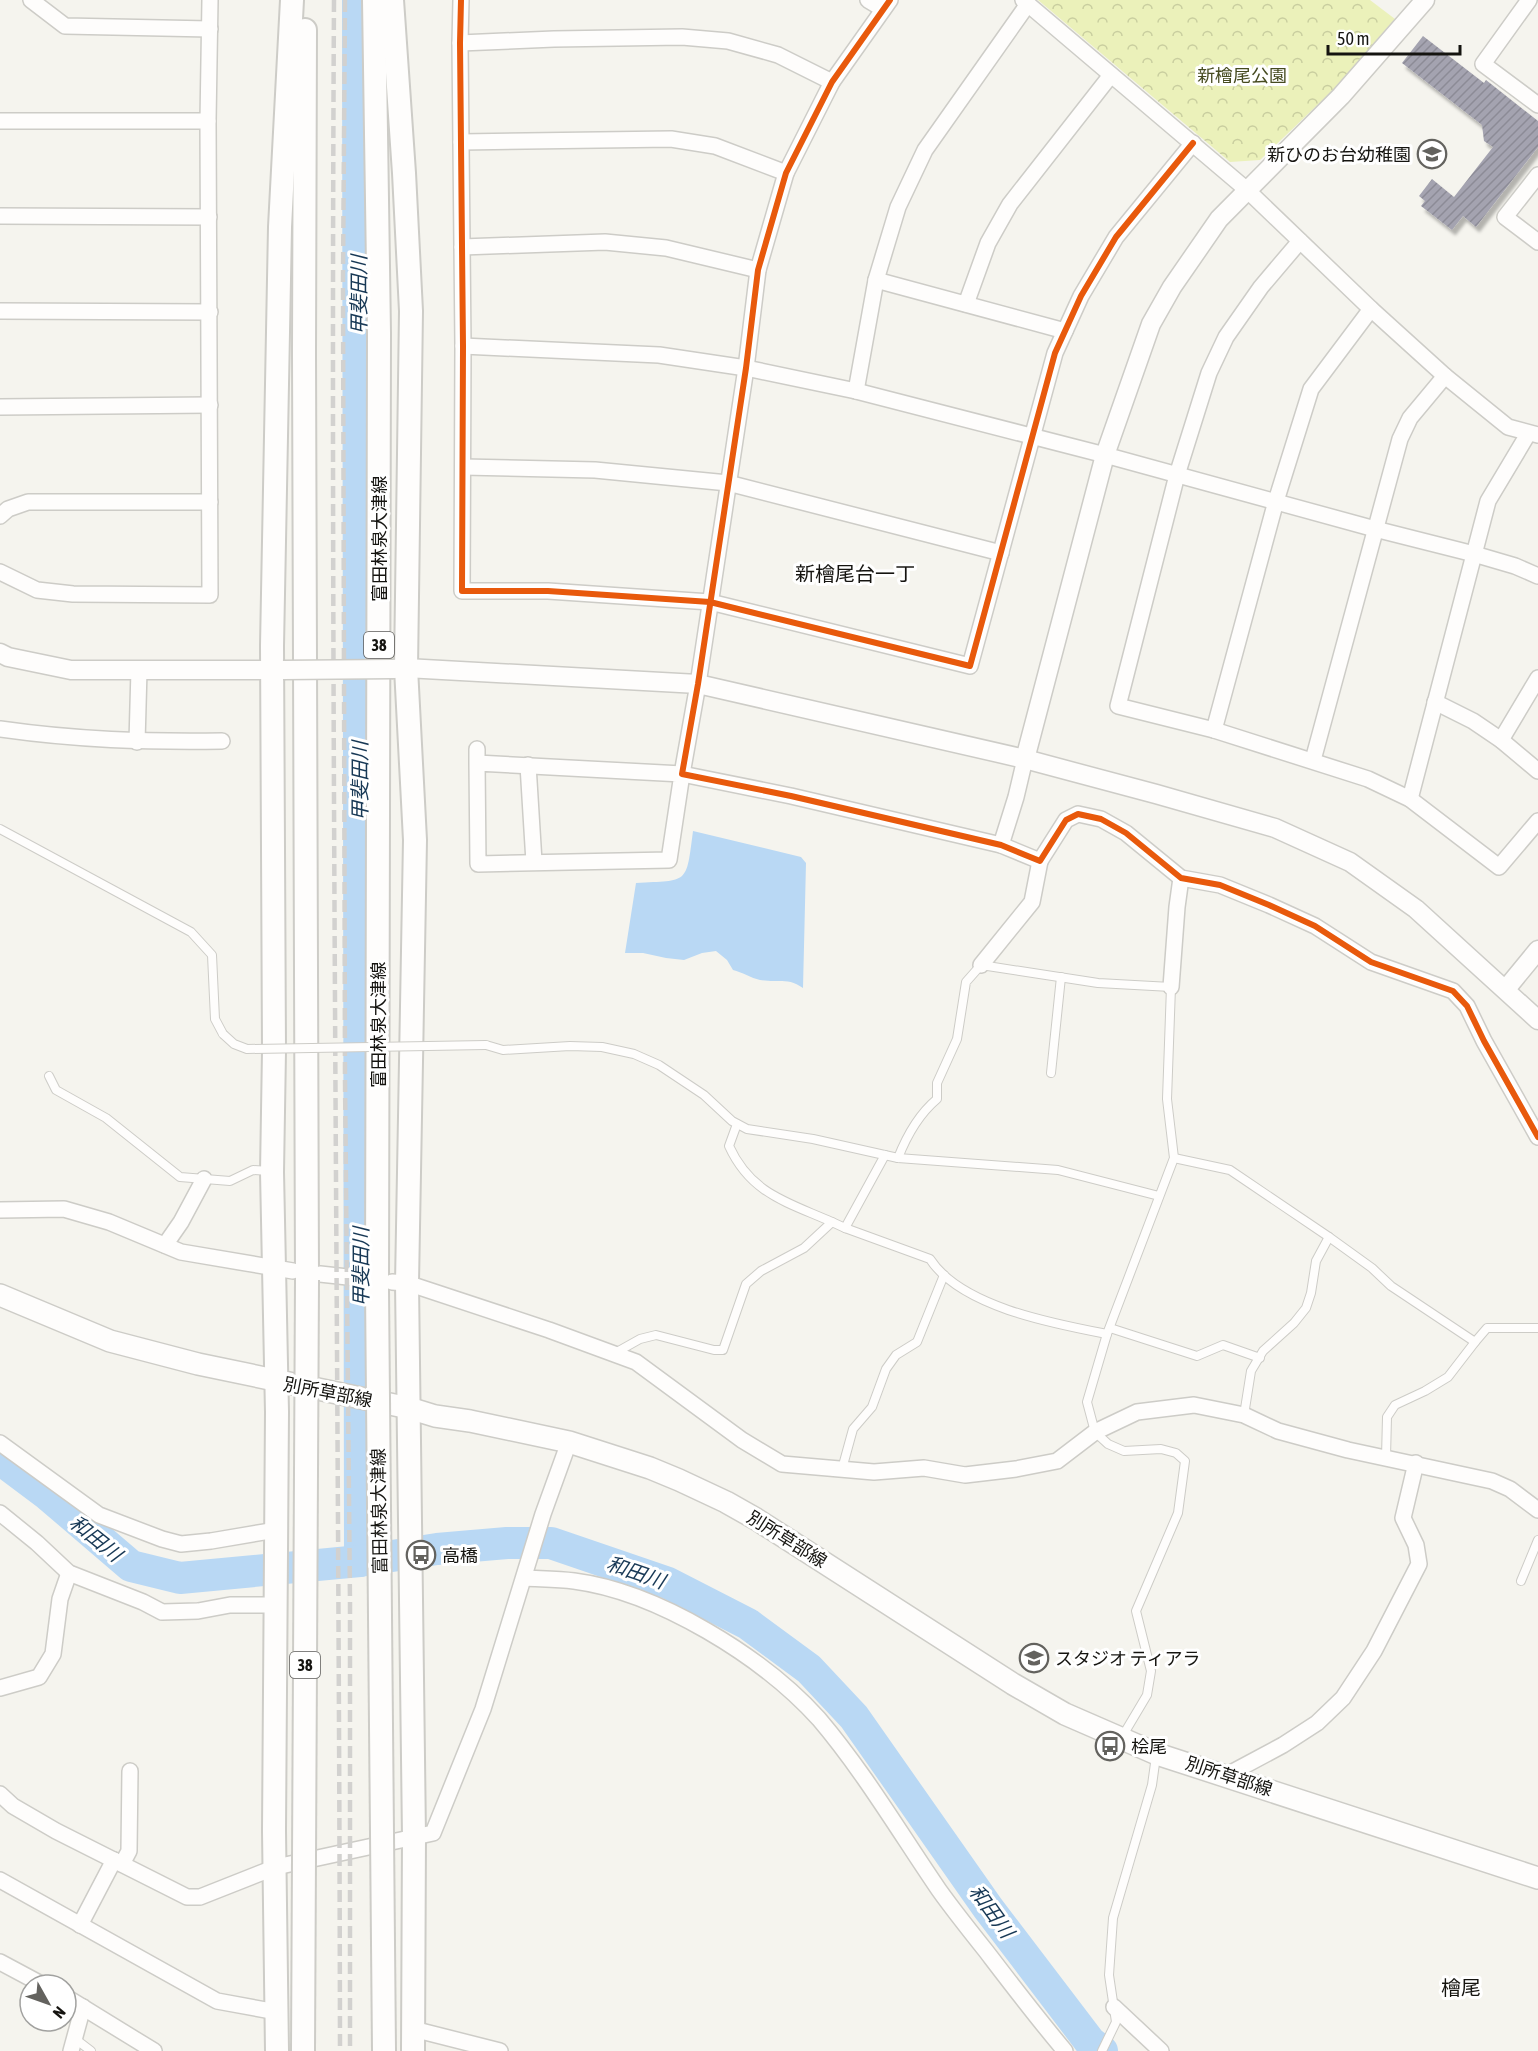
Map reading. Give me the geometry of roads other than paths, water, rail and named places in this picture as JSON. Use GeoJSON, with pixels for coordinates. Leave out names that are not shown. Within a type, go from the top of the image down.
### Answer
{"type":"FeatureCollection","features":[{"type":"Feature","properties":{"kind":"main road"},"geometry":{"type":"LineString","coordinates":[[277,2051],[276,1382],[299,1274],[272,1172],[280,227],[292,0]]}},
{"type":"Feature","properties":{"kind":"main road","name":"38"},"geometry":{"type":"LineString","coordinates":[[303,2051],[299,1274],[305,0]]}},
{"type":"Feature","properties":{"kind":"main road","name":"富田林泉大津線"},"geometry":{"type":"LineString","coordinates":[[374,0],[380,333],[385,1283],[384,2051]]}},
{"type":"Feature","properties":{"kind":"main road"},"geometry":{"type":"LineString","coordinates":[[392,0],[411,311],[400,669],[415,840],[385,1283],[409,1408],[414,1837],[413,2040]]}},
{"type":"Feature","properties":{"kind":"main road","name":"別所草部線"},"geometry":{"type":"LineString","coordinates":[[0,1295],[110,1341],[276,1382],[569,1442],[650,1468],[726,1502],[756,1519],[1013,1684],[1065,1713],[1157,1754],[1538,1878]]}},
{"type":"Feature","properties":{"kind":"street"},"geometry":{"type":"LineString","coordinates":[[32,0],[65,26],[210,28]]}},
{"type":"Feature","properties":{"kind":"street"},"geometry":{"type":"LineString","coordinates":[[0,572],[37,590],[73,594],[210,596],[208,121],[210,0]]}},
{"type":"Feature","properties":{"kind":"street"},"geometry":{"type":"LineString","coordinates":[[461,0],[462,591],[548,591],[710,602],[970,666],[1055,353],[1081,296],[1116,237],[1193,143]]}},
{"type":"Feature","properties":{"kind":"street"},"geometry":{"type":"LineString","coordinates":[[868,0],[887,4],[832,82],[786,172],[758,270],[746,368],[698,684],[682,774],[669,860],[478,864],[477,756],[528,765],[682,774],[791,796],[1001,845],[1040,861]]}},
{"type":"Feature","properties":{"kind":"street"},"geometry":{"type":"LineString","coordinates":[[1001,845],[1016,797],[1105,455],[1151,324],[1172,286],[1219,219],[1341,96],[1425,0]]}},
{"type":"Feature","properties":{"kind":"street"},"geometry":{"type":"LineString","coordinates":[[1529,0],[1483,64],[1538,105]]}},
{"type":"Feature","properties":{"kind":"street"},"geometry":{"type":"LineString","coordinates":[[856,391],[876,280],[898,207],[925,150],[1025,2],[1247,190],[1371,309],[1445,376],[1508,428],[1533,434],[1488,501],[1410,800]]}},
{"type":"Feature","properties":{"kind":"street"},"geometry":{"type":"LineString","coordinates":[[460,43],[682,37],[728,41],[778,55],[832,82]]}},
{"type":"Feature","properties":{"kind":"street"},"geometry":{"type":"LineString","coordinates":[[966,304],[988,243],[1010,204],[1111,75]]}},
{"type":"Feature","properties":{"kind":"street"},"geometry":{"type":"LineString","coordinates":[[0,121],[208,121]]}},
{"type":"Feature","properties":{"kind":"street"},"geometry":{"type":"LineString","coordinates":[[461,142],[671,140],[715,146],[786,172]]}},
{"type":"Feature","properties":{"kind":"street"},"geometry":{"type":"LineString","coordinates":[[1538,175],[1505,217],[1538,242]]}},
{"type":"Feature","properties":{"kind":"street"},"geometry":{"type":"LineString","coordinates":[[0,216],[209,217]]}},
{"type":"Feature","properties":{"kind":"street"},"geometry":{"type":"LineString","coordinates":[[1300,241],[1261,286],[1226,337],[1209,373],[1177,474],[1118,706],[1214,730],[1368,778],[1410,800],[1498,867],[1538,821]]}},
{"type":"Feature","properties":{"kind":"street"},"geometry":{"type":"LineString","coordinates":[[462,247],[605,242],[666,248],[758,270]]}},
{"type":"Feature","properties":{"kind":"street"},"geometry":{"type":"LineString","coordinates":[[876,280],[1065,331]]}},
{"type":"Feature","properties":{"kind":"street"},"geometry":{"type":"LineString","coordinates":[[1214,730],[1276,501],[1311,389],[1371,309]]}},
{"type":"Feature","properties":{"kind":"street"},"geometry":{"type":"LineString","coordinates":[[0,311],[210,312]]}},
{"type":"Feature","properties":{"kind":"street"},"geometry":{"type":"LineString","coordinates":[[463,346],[659,355],[746,368],[856,391],[1474,554],[1515,566],[1538,576]]}},
{"type":"Feature","properties":{"kind":"street"},"geometry":{"type":"LineString","coordinates":[[1313,760],[1400,439],[1410,418],[1445,376]]}},
{"type":"Feature","properties":{"kind":"street"},"geometry":{"type":"LineString","coordinates":[[0,407],[210,405]]}},
{"type":"Feature","properties":{"kind":"street"},"geometry":{"type":"LineString","coordinates":[[463,466],[595,470],[728,483],[1001,553]]}},
{"type":"Feature","properties":{"kind":"street"},"geometry":{"type":"LineString","coordinates":[[0,516],[8,509],[28,502],[210,502]]}},
{"type":"Feature","properties":{"kind":"street"},"geometry":{"type":"LineString","coordinates":[[0,653],[8,657],[71,670],[400,669],[617,678],[698,684],[1025,759],[1275,828],[1350,862],[1416,909],[1538,1020]]}},
{"type":"Feature","properties":{"kind":"street"},"geometry":{"type":"LineString","coordinates":[[137,742],[139,670]]}},
{"type":"Feature","properties":{"kind":"street"},"geometry":{"type":"LineString","coordinates":[[1501,740],[1538,678]]}},
{"type":"Feature","properties":{"kind":"street"},"geometry":{"type":"LineString","coordinates":[[1435,702],[1473,721],[1501,740],[1538,771]]}},
{"type":"Feature","properties":{"kind":"street"},"geometry":{"type":"LineString","coordinates":[[0,729],[57,737],[137,742],[222,741]]}},
{"type":"Feature","properties":{"kind":"street"},"geometry":{"type":"LineString","coordinates":[[528,765],[534,862]]}},
{"type":"Feature","properties":{"kind":"street"},"geometry":{"type":"LineString","coordinates":[[981,964],[1032,903],[1040,861],[1066,820],[1078,814],[1101,819],[1126,833],[1181,878],[1220,885],[1269,905],[1315,926],[1371,962],[1453,991],[1467,1006],[1538,1137]]}},
{"type":"Feature","properties":{"kind":"street"},"geometry":{"type":"LineString","coordinates":[[1170,987],[1176,907],[1181,878]]}},
{"type":"Feature","properties":{"kind":"street"},"geometry":{"type":"LineString","coordinates":[[1506,989],[1538,950]]}},
{"type":"Feature","properties":{"kind":"street"},"geometry":{"type":"LineString","coordinates":[[165,1245],[181,1222],[204,1179]]}},
{"type":"Feature","properties":{"kind":"street"},"geometry":{"type":"LineString","coordinates":[[0,1210],[64,1209],[109,1222],[181,1252],[299,1274],[385,1283],[549,1330],[636,1362],[742,1440],[782,1464],[874,1472],[924,1468],[965,1474],[1016,1469],[1057,1461],[1095,1432],[1137,1412],[1194,1405],[1244,1415],[1278,1431],[1348,1450],[1492,1481],[1510,1489],[1538,1510]]}},
{"type":"Feature","properties":{"kind":"street"},"geometry":{"type":"LineString","coordinates":[[0,1794],[13,1806],[56,1831],[187,1896],[200,1897],[276,1867],[433,1833],[483,1709],[543,1514],[569,1442]]}},
{"type":"Feature","properties":{"kind":"street"},"geometry":{"type":"LineString","coordinates":[[0,1443],[99,1515],[162,1539],[181,1544],[276,1535]]}},
{"type":"Feature","properties":{"kind":"street"},"geometry":{"type":"LineString","coordinates":[[1227,1775],[1317,1724],[1343,1698],[1374,1651],[1419,1564],[1416,1545],[1403,1518],[1416,1463]]}},
{"type":"Feature","properties":{"kind":"street"},"geometry":{"type":"LineString","coordinates":[[0,1513],[38,1543],[69,1573],[143,1602],[162,1612],[198,1611],[230,1605],[276,1602]]}},
{"type":"Feature","properties":{"kind":"street"},"geometry":{"type":"LineString","coordinates":[[0,1688],[39,1677],[53,1654],[60,1599],[69,1573]]}},
{"type":"Feature","properties":{"kind":"street"},"geometry":{"type":"LineString","coordinates":[[525,1575],[585,1583],[615,1590],[669,1611],[716,1634],[787,1689],[818,1718],[849,1758],[941,1893],[1065,2051]]}},
{"type":"Feature","properties":{"kind":"street"},"geometry":{"type":"LineString","coordinates":[[80,1925],[118,1862],[129,1851],[130,1771]]}},
{"type":"Feature","properties":{"kind":"street"},"geometry":{"type":"LineString","coordinates":[[0,1880],[216,2001],[277,2012]]}},
{"type":"Feature","properties":{"kind":"street"},"geometry":{"type":"LineString","coordinates":[[0,1962],[21,1973]]}},
{"type":"Feature","properties":{"kind":"street"},"geometry":{"type":"LineString","coordinates":[[78,2004],[154,2051]]}},
{"type":"Feature","properties":{"kind":"street"},"geometry":{"type":"LineString","coordinates":[[73,2044],[83,2007]]}},
{"type":"Feature","properties":{"kind":"street"},"geometry":{"type":"LineString","coordinates":[[1115,2015],[1161,2051]]}},
{"type":"Feature","properties":{"kind":"street"},"geometry":{"type":"LineString","coordinates":[[413,2040],[500,2051]]}},
{"type":"Feature","properties":{"kind":"lane"},"geometry":{"type":"LineString","coordinates":[[0,828],[191,932],[212,955],[215,1019],[224,1034],[234,1044],[247,1049],[486,1045],[503,1050],[570,1046],[602,1047],[634,1054],[659,1065],[704,1095],[737,1124],[747,1129],[813,1139],[898,1158],[1058,1170],[1159,1196]]}},
{"type":"Feature","properties":{"kind":"lane"},"geometry":{"type":"LineString","coordinates":[[898,1158],[908,1135],[925,1109],[937,1099],[936,1083],[957,1040],[966,982],[981,964],[1098,983],[1170,987],[1167,1099],[1174,1158],[1108,1331],[1088,1402],[1095,1432],[1108,1444],[1124,1451],[1161,1449],[1176,1453],[1185,1461],[1178,1513],[1136,1611],[1151,1671],[1147,1695],[1121,1738]]}},
{"type":"Feature","properties":{"kind":"lane"},"geometry":{"type":"LineString","coordinates":[[1051,1073],[1061,977]]}},
{"type":"Feature","properties":{"kind":"lane"},"geometry":{"type":"LineString","coordinates":[[49,1076],[56,1090],[106,1118],[180,1177],[230,1181],[253,1170],[272,1172]]}},
{"type":"Feature","properties":{"kind":"lane"},"geometry":{"type":"LineString","coordinates":[[737,1124],[729,1146],[737,1164],[753,1183],[771,1195],[845,1228],[930,1259],[936,1268],[959,1287],[1006,1309],[1054,1324],[1108,1331],[1197,1356],[1223,1345],[1260,1358]]}},
{"type":"Feature","properties":{"kind":"lane"},"geometry":{"type":"LineString","coordinates":[[845,1228],[885,1155]]}},
{"type":"Feature","properties":{"kind":"lane"},"geometry":{"type":"LineString","coordinates":[[1174,1158],[1230,1170],[1329,1237],[1372,1268],[1391,1286],[1475,1341]]}},
{"type":"Feature","properties":{"kind":"lane"},"geometry":{"type":"LineString","coordinates":[[613,1355],[640,1339],[656,1335],[714,1350],[723,1350],[746,1284],[761,1270],[804,1248],[832,1222]]}},
{"type":"Feature","properties":{"kind":"lane"},"geometry":{"type":"LineString","coordinates":[[1244,1415],[1251,1371],[1306,1308],[1316,1261],[1329,1237]]}},
{"type":"Feature","properties":{"kind":"lane"},"geometry":{"type":"LineString","coordinates":[[842,1469],[854,1429],[872,1407],[886,1368],[896,1355],[917,1342],[944,1275]]}},
{"type":"Feature","properties":{"kind":"lane"},"geometry":{"type":"LineString","coordinates":[[1386,1457],[1387,1417],[1395,1405],[1448,1377],[1486,1328],[1538,1328]]}},
{"type":"Feature","properties":{"kind":"lane"},"geometry":{"type":"LineString","coordinates":[[1521,1581],[1538,1540]]}},
{"type":"Feature","properties":{"kind":"lane"},"geometry":{"type":"LineString","coordinates":[[1102,2051],[1115,2015],[1109,1975],[1113,1918],[1152,1785],[1157,1754]]}},
{"type":"Feature","properties":{"kind":"lane"},"geometry":{"type":"LineString","coordinates":[[73,2044],[91,2051]]}},
{"type":"Feature","properties":{"kind":"water"},"geometry":{"type":"Polygon","coordinates":[[[693,831],[801,857],[806,863],[803,988],[788,981],[760,980],[733,970],[727,960],[716,951],[702,953],[684,960],[643,953],[625,953],[636,883],[666,881],[682,876],[689,861],[693,831]]]}},
{"type":"Feature","properties":{"kind":"waterway","name":"甲斐田川"},"geometry":{"type":"LineString","coordinates":[[358,0],[360,1561]]}},
{"type":"Feature","properties":{"kind":"waterway","name":"和田川"},"geometry":{"type":"LineString","coordinates":[[0,1459],[48,1495],[131,1566],[180,1578],[360,1561],[437,1549],[507,1543],[551,1543],[668,1583],[748,1624],[809,1669],[854,1717],[988,1908],[1090,2042],[1102,2051]]}},
{"type":"Feature","properties":{"kind":"railway"},"geometry":{"type":"LineString","coordinates":[[334,0],[333,513],[340,2051]]}},
{"type":"Feature","properties":{"kind":"railway"},"geometry":{"type":"LineString","coordinates":[[345,0],[343,279],[350,2051]]}},
{"type":"Feature","properties":{"kind":"place","name":"新ひのお台幼稚園"},"geometry":{"type":"Point","coordinates":[1432,154]}},
{"type":"Feature","properties":{"kind":"place","name":"高橋"},"geometry":{"type":"Point","coordinates":[421,1555]}},
{"type":"Feature","properties":{"kind":"place","name":"スタジオ ティアラ"},"geometry":{"type":"Point","coordinates":[1034,1658]}},
{"type":"Feature","properties":{"kind":"place","name":"桧尾"},"geometry":{"type":"Point","coordinates":[1110,1746]}},
{"type":"Feature","properties":{"kind":"district","name":"新檜尾台一丁"},"geometry":{"type":"Point","coordinates":[855,573]}},
{"type":"Feature","properties":{"kind":"district","name":"檜尾"},"geometry":{"type":"Point","coordinates":[1461,1987]}},
{"type":"Feature","properties":{"kind":"park label","name":"新檜尾公園"},"geometry":{"type":"Point","coordinates":[1242,75]}}]}
